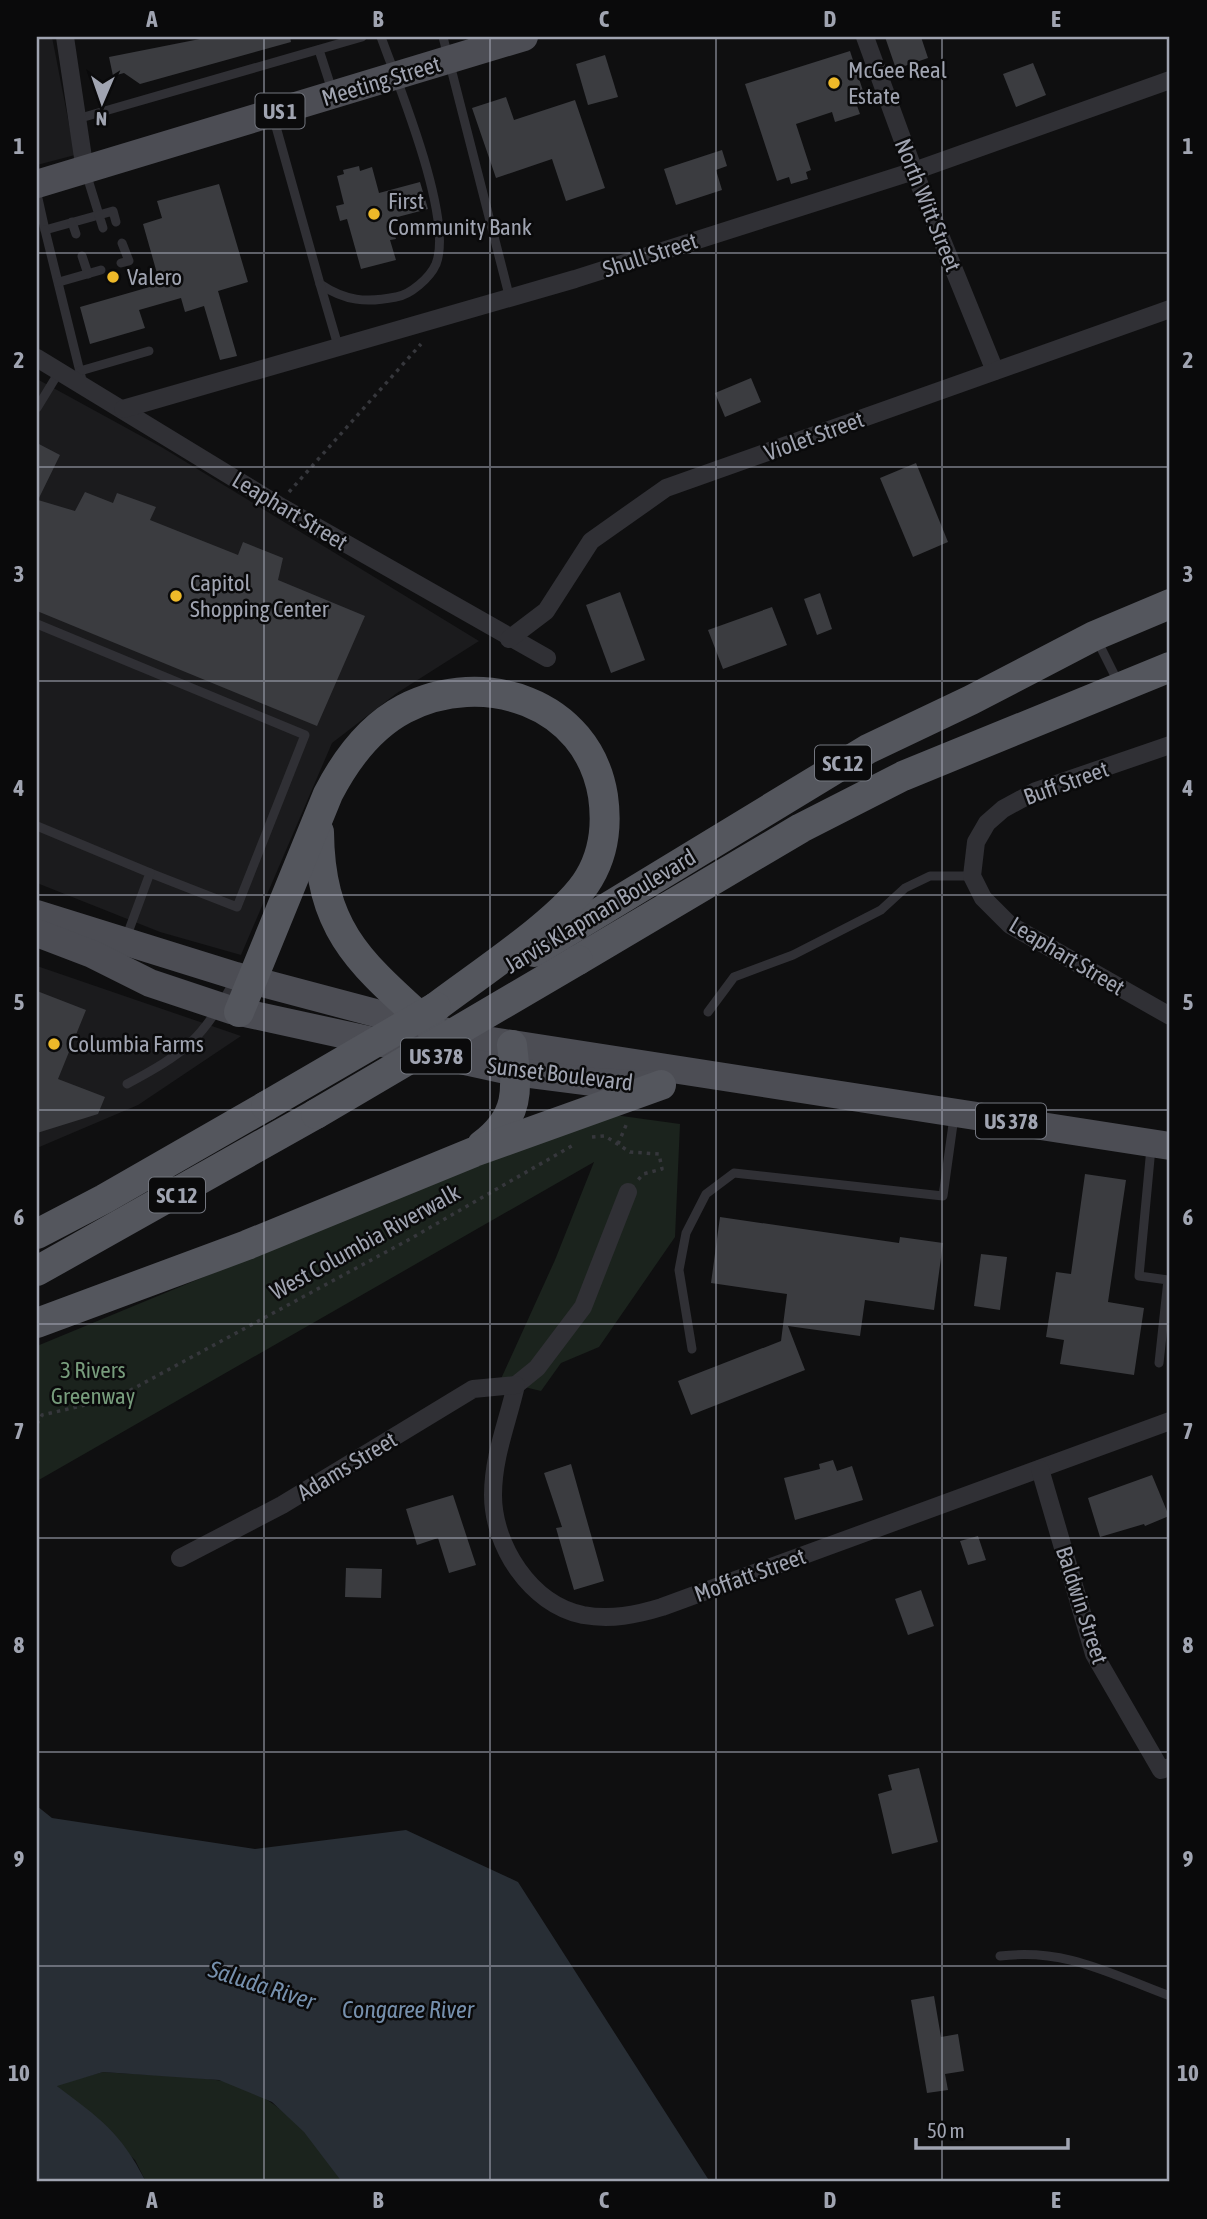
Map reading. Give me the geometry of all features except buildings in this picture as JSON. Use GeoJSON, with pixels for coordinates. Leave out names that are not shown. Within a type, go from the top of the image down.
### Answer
{"type":"FeatureCollection","features":[{"type":"Feature","properties":{"kind":"highway","name":"Jarvis Klapman Boulevard"},"geometry":{"type":"LineString","coordinates":[[524,950],[868,749],[971,700],[1094,636],[1170,604]]}},
{"type":"Feature","properties":{"kind":"highway","name":"Jarvis Klapman Boulevard"},"geometry":{"type":"LineString","coordinates":[[37,1271],[316,1114],[801,828],[903,776],[1120,685],[1170,667]]}},
{"type":"Feature","properties":{"kind":"highway"},"geometry":{"type":"LineString","coordinates":[[230,1009],[319,822],[328,794],[347,762],[372,732],[403,709],[438,695],[476,691],[514,695],[549,712],[577,737],[596,770],[605,808],[597,863],[577,896],[524,950],[434,1018],[371,973],[333,919],[319,867],[319,822]]}},
{"type":"Feature","properties":{"kind":"highway","name":"SC 12"},"geometry":{"type":"LineString","coordinates":[[37,1234],[104,1199],[266,1106],[434,1018]]}},
{"type":"Feature","properties":{"kind":"highway"},"geometry":{"type":"LineString","coordinates":[[474,1152],[497,1134],[507,1120],[515,1100],[513,1059]]}},
{"type":"Feature","properties":{"kind":"highway"},"geometry":{"type":"LineString","coordinates":[[37,1323],[247,1245],[474,1152],[661,1085]]}},
{"type":"Feature","properties":{"kind":"main road","name":"Meeting Street"},"geometry":{"type":"LineString","coordinates":[[37,184],[395,77],[445,48],[514,38]]}},
{"type":"Feature","properties":{"kind":"main road","name":"Sunset Boulevard"},"geometry":{"type":"LineString","coordinates":[[37,914],[244,978],[434,1018],[513,1059],[593,1083],[661,1085],[788,1098],[852,1095]]}},
{"type":"Feature","properties":{"kind":"main road","name":"Sunset Boulevard"},"geometry":{"type":"LineString","coordinates":[[37,933],[92,954],[150,983],[230,1009],[513,1059],[852,1095],[1161,1144]]}},
{"type":"Feature","properties":{"kind":"street"},"geometry":{"type":"LineString","coordinates":[[65,37],[85,171]]}},
{"type":"Feature","properties":{"kind":"street","name":"North Witt Street"},"geometry":{"type":"LineString","coordinates":[[865,37],[914,171],[995,371]]}},
{"type":"Feature","properties":{"kind":"street","name":"Shull Street"},"geometry":{"type":"LineString","coordinates":[[123,409],[510,299],[914,171],[1170,80]]}},
{"type":"Feature","properties":{"kind":"street","name":"Violet Street"},"geometry":{"type":"LineString","coordinates":[[509,639],[546,611],[591,541],[666,488],[1170,309]]}},
{"type":"Feature","properties":{"kind":"street","name":"Leaphart Street"},"geometry":{"type":"LineString","coordinates":[[37,358],[59,372],[81,378],[123,409],[278,505],[547,659]]}},
{"type":"Feature","properties":{"kind":"street","name":"Buff Street"},"geometry":{"type":"LineString","coordinates":[[972,876],[976,842],[987,823],[1019,799],[1170,745]]}},
{"type":"Feature","properties":{"kind":"street","name":"Leaphart Street"},"geometry":{"type":"LineString","coordinates":[[972,876],[983,898],[1010,925],[1170,1016]]}},
{"type":"Feature","properties":{"kind":"street"},"geometry":{"type":"LineString","coordinates":[[516,1385],[537,1368],[583,1307],[628,1192]]}},
{"type":"Feature","properties":{"kind":"street","name":"Moffatt Street"},"geometry":{"type":"LineString","coordinates":[[516,1385],[494,1473],[493,1513],[498,1532],[515,1566],[553,1601],[579,1614],[617,1617],[662,1607],[1170,1421]]}},
{"type":"Feature","properties":{"kind":"street","name":"Adams Street"},"geometry":{"type":"LineString","coordinates":[[180,1558],[282,1506],[473,1389],[516,1385]]}},
{"type":"Feature","properties":{"kind":"street","name":"Baldwin Street"},"geometry":{"type":"LineString","coordinates":[[1041,1469],[1094,1654],[1166,1768]]}},
{"type":"Feature","properties":{"kind":"lane"},"geometry":{"type":"LineString","coordinates":[[77,119],[362,37]]}},
{"type":"Feature","properties":{"kind":"lane"},"geometry":{"type":"LineString","coordinates":[[320,284],[338,296],[367,302],[400,296],[421,283],[436,264],[438,221],[433,196],[381,37]]}},
{"type":"Feature","properties":{"kind":"lane"},"geometry":{"type":"LineString","coordinates":[[445,48],[510,299]]}},
{"type":"Feature","properties":{"kind":"lane"},"geometry":{"type":"LineString","coordinates":[[319,50],[334,95]]}},
{"type":"Feature","properties":{"kind":"lane"},"geometry":{"type":"LineString","coordinates":[[272,114],[339,349]]}},
{"type":"Feature","properties":{"kind":"lane"},"geometry":{"type":"LineString","coordinates":[[85,171],[103,228]]}},
{"type":"Feature","properties":{"kind":"lane"},"geometry":{"type":"LineString","coordinates":[[37,194],[81,378],[149,351]]}},
{"type":"Feature","properties":{"kind":"lane"},"geometry":{"type":"LineString","coordinates":[[45,230],[113,211],[116,222]]}},
{"type":"Feature","properties":{"kind":"lane"},"geometry":{"type":"LineString","coordinates":[[72,222],[76,234]]}},
{"type":"Feature","properties":{"kind":"lane"},"geometry":{"type":"LineString","coordinates":[[121,264],[129,261],[122,243]]}},
{"type":"Feature","properties":{"kind":"lane"},"geometry":{"type":"LineString","coordinates":[[82,256],[88,274]]}},
{"type":"Feature","properties":{"kind":"lane"},"geometry":{"type":"LineString","coordinates":[[59,282],[101,270]]}},
{"type":"Feature","properties":{"kind":"lane"},"geometry":{"type":"LineString","coordinates":[[37,408],[59,372]]}},
{"type":"Feature","properties":{"kind":"lane"},"geometry":{"type":"LineString","coordinates":[[37,624],[305,735],[237,907],[37,826]]}},
{"type":"Feature","properties":{"kind":"lane"},"geometry":{"type":"LineString","coordinates":[[1094,636],[1120,685]]}},
{"type":"Feature","properties":{"kind":"lane"},"geometry":{"type":"LineString","coordinates":[[125,940],[150,873]]}},
{"type":"Feature","properties":{"kind":"lane"},"geometry":{"type":"LineString","coordinates":[[708,1012],[734,977],[793,955],[870,916],[905,888],[930,876],[972,876]]}},
{"type":"Feature","properties":{"kind":"lane"},"geometry":{"type":"LineString","coordinates":[[127,1084],[158,1067],[197,1039],[230,1009]]}},
{"type":"Feature","properties":{"kind":"lane"},"geometry":{"type":"LineString","coordinates":[[692,1349],[679,1270],[686,1233],[706,1194],[734,1173],[943,1196],[955,1112]]}},
{"type":"Feature","properties":{"kind":"lane"},"geometry":{"type":"LineString","coordinates":[[1159,1363],[1168,1280],[1139,1276],[1161,1144]]}},
{"type":"Feature","properties":{"kind":"lane"},"geometry":{"type":"LineString","coordinates":[[1000,1956],[1027,1953],[1065,1956],[1170,1996]]}},
{"type":"Feature","properties":{"kind":"path"},"geometry":{"type":"LineString","coordinates":[[278,505],[444,319]]}},
{"type":"Feature","properties":{"kind":"path","name":"West Columbia Riverwalk"},"geometry":{"type":"LineString","coordinates":[[37,1424],[42,1415],[116,1398],[410,1239],[585,1138],[605,1136],[630,1152],[659,1154],[662,1169],[643,1174],[628,1192]]}},
{"type":"Feature","properties":{"kind":"shaded area"},"geometry":{"type":"Polygon","coordinates":[[[37,37],[52,37],[75,155],[37,165],[37,37]]]}},
{"type":"Feature","properties":{"kind":"shaded area"},"geometry":{"type":"Polygon","coordinates":[[[37,379],[163,448],[479,641],[397,693],[332,743],[241,955],[160,932],[37,883],[37,379]]]}},
{"type":"Feature","properties":{"kind":"shaded area"},"geometry":{"type":"Polygon","coordinates":[[[37,966],[241,1036],[138,1105],[37,1148],[37,966]]]}},
{"type":"Feature","properties":{"kind":"green space","name":"3 Rivers Greenway"},"geometry":{"type":"Polygon","coordinates":[[[600,1113],[680,1124],[675,1237],[599,1347],[561,1363],[541,1391],[500,1381],[555,1260],[594,1162],[37,1481],[37,1346],[600,1113]]]}},
{"type":"Feature","properties":{"kind":"green space"},"geometry":{"type":"Polygon","coordinates":[[[103,2072],[216,2080],[255,2093],[290,2117],[305,2132],[342,2182],[146,2182],[135,2160],[56,2085],[103,2072]]]}},
{"type":"Feature","properties":{"kind":"water","name":"Congaree River"},"geometry":{"type":"Polygon","coordinates":[[[37,1806],[52,1818],[255,1849],[406,1830],[518,1882],[710,2182],[342,2182],[304,2132],[272,2102],[219,2080],[103,2072],[57,2086],[108,2127],[127,2150],[146,2182],[37,2182],[37,1806]]]}},
{"type":"Feature","properties":{"kind":"place","name":"McGee Real Estate"},"geometry":{"type":"Point","coordinates":[834,83]}},
{"type":"Feature","properties":{"kind":"place","name":"First Community Bank"},"geometry":{"type":"Point","coordinates":[374,214]}},
{"type":"Feature","properties":{"kind":"place","name":"Valero"},"geometry":{"type":"Point","coordinates":[113,277]}},
{"type":"Feature","properties":{"kind":"place","name":"Capitol Shopping Center"},"geometry":{"type":"Point","coordinates":[176,596]}},
{"type":"Feature","properties":{"kind":"place","name":"Columbia Farms"},"geometry":{"type":"Point","coordinates":[54,1044]}},
{"type":"Feature","properties":{"kind":"water label","name":"Saluda River"},"geometry":{"type":"Point","coordinates":[262,1985]}}]}
